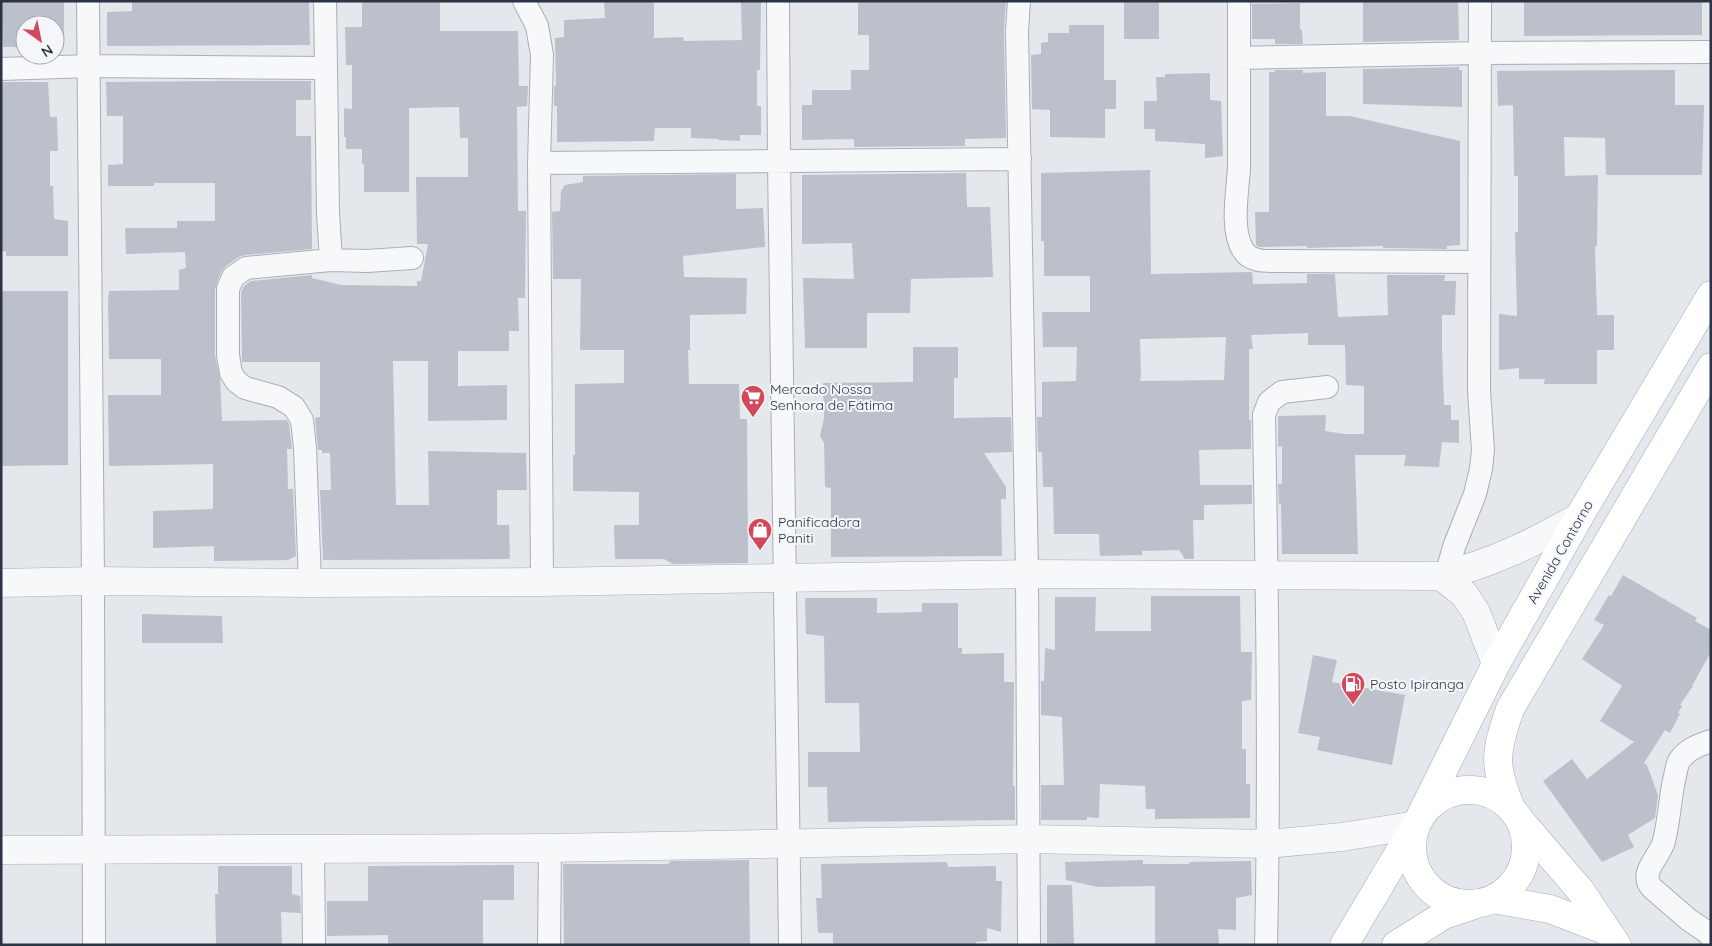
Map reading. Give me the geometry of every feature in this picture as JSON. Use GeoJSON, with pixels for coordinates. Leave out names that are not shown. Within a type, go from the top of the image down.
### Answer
{"type":"FeatureCollection","features":[{"type":"Feature","properties":{"kind":"main road","name":"Avenida Contorno"},"geometry":{"type":"LineString","coordinates":[[1344,945],[1418,820],[1496,664],[1579,517],[1711,295]]}},
{"type":"Feature","properties":{"kind":"main road"},"geometry":{"type":"LineString","coordinates":[[1396,945],[1444,915],[1485,901],[1509,888],[1520,873],[1525,855],[1525,837],[1501,784],[1497,760],[1499,740],[1510,709],[1711,367]]}},
{"type":"Feature","properties":{"kind":"main road"},"geometry":{"type":"LineString","coordinates":[[1465,790],[1482,791],[1498,797],[1515,814],[1580,890],[1612,938],[1550,909],[1485,901],[1459,904],[1443,898],[1429,888],[1418,875],[1412,859],[1412,842],[1418,820],[1433,802],[1448,794],[1465,790]]}},
{"type":"Feature","properties":{"kind":"street"},"geometry":{"type":"LineString","coordinates":[[88,1],[90,66],[94,945]]}},
{"type":"Feature","properties":{"kind":"street"},"geometry":{"type":"LineString","coordinates":[[325,1],[328,212],[331,260]]}},
{"type":"Feature","properties":{"kind":"street"},"geometry":{"type":"LineString","coordinates":[[524,1],[537,26],[542,55],[539,163],[542,582]]}},
{"type":"Feature","properties":{"kind":"street"},"geometry":{"type":"LineString","coordinates":[[778,1],[790,945]]}},
{"type":"Feature","properties":{"kind":"street"},"geometry":{"type":"LineString","coordinates":[[1019,1],[1017,31],[1027,574],[1029,945]]}},
{"type":"Feature","properties":{"kind":"street"},"geometry":{"type":"LineString","coordinates":[[1238,1],[1239,170],[1236,215],[1240,244],[1249,258],[1259,261],[1281,262],[1479,262]]}},
{"type":"Feature","properties":{"kind":"street"},"geometry":{"type":"LineString","coordinates":[[1444,576],[1475,494],[1481,470],[1482,450],[1479,391],[1480,1]]}},
{"type":"Feature","properties":{"kind":"street"},"geometry":{"type":"LineString","coordinates":[[1239,58],[1480,53],[1711,52]]}},
{"type":"Feature","properties":{"kind":"street"},"geometry":{"type":"LineString","coordinates":[[1,68],[90,66],[326,68]]}},
{"type":"Feature","properties":{"kind":"street"},"geometry":{"type":"LineString","coordinates":[[539,163],[1020,160]]}},
{"type":"Feature","properties":{"kind":"street"},"geometry":{"type":"LineString","coordinates":[[310,583],[305,448],[302,420],[294,407],[278,398],[245,388],[236,381],[231,373],[228,355],[228,290],[233,277],[246,268],[331,260],[367,261],[412,258]]}},
{"type":"Feature","properties":{"kind":"street"},"geometry":{"type":"LineString","coordinates":[[1266,945],[1268,844],[1267,575],[1264,415],[1270,402],[1282,392],[1327,387]]}},
{"type":"Feature","properties":{"kind":"street"},"geometry":{"type":"LineString","coordinates":[[1,583],[93,581],[310,583],[542,582],[1027,574],[1444,576],[1510,554],[1579,517]]}},
{"type":"Feature","properties":{"kind":"street"},"geometry":{"type":"LineString","coordinates":[[1444,576],[1464,594],[1476,612],[1496,664]]}},
{"type":"Feature","properties":{"kind":"street"},"geometry":{"type":"LineString","coordinates":[[1711,741],[1697,746],[1685,754],[1678,763],[1664,842],[1649,868],[1646,878],[1647,883],[1652,888],[1711,937]]}},
{"type":"Feature","properties":{"kind":"street"},"geometry":{"type":"LineString","coordinates":[[1,850],[550,848],[1028,839],[1268,844],[1342,836],[1418,820]]}},
{"type":"Feature","properties":{"kind":"street"},"geometry":{"type":"LineString","coordinates":[[313,848],[314,945]]}},
{"type":"Feature","properties":{"kind":"street"},"geometry":{"type":"LineString","coordinates":[[549,945],[550,848]]}},
{"type":"Feature","properties":{"kind":"building"},"geometry":{"type":"Polygon","coordinates":[[[1,1],[64,1],[64,15],[15,15],[15,47],[3,47],[1,1]]]}},
{"type":"Feature","properties":{"kind":"building"},"geometry":{"type":"Polygon","coordinates":[[[309,1],[310,45],[107,46],[107,12],[132,11],[132,2],[309,1]]]}},
{"type":"Feature","properties":{"kind":"building"},"geometry":{"type":"Polygon","coordinates":[[[362,1],[440,1],[440,31],[518,31],[519,86],[528,86],[527,106],[517,107],[518,211],[526,211],[525,298],[518,298],[519,331],[509,331],[509,351],[458,351],[458,386],[507,385],[507,420],[428,421],[428,361],[393,361],[396,505],[429,505],[428,451],[526,453],[527,490],[497,490],[497,525],[509,525],[510,559],[323,560],[320,490],[331,490],[330,453],[322,453],[322,450],[318,450],[315,418],[320,417],[320,362],[242,362],[241,292],[244,286],[251,281],[312,275],[312,278],[341,285],[417,286],[417,281],[421,281],[428,244],[417,244],[416,177],[468,177],[468,138],[460,138],[459,107],[409,108],[409,192],[364,192],[362,149],[346,149],[346,137],[344,137],[344,108],[352,109],[352,65],[346,65],[345,27],[362,27],[362,1]]]}},
{"type":"Feature","properties":{"kind":"building"},"geometry":{"type":"Polygon","coordinates":[[[604,1],[654,1],[654,38],[683,37],[684,41],[742,40],[741,1],[761,1],[760,70],[757,70],[757,106],[761,106],[761,135],[740,135],[740,141],[718,140],[691,138],[691,128],[655,128],[654,141],[557,142],[557,106],[554,106],[554,86],[556,85],[555,38],[564,37],[564,20],[605,18],[604,1]]]}},
{"type":"Feature","properties":{"kind":"building"},"geometry":{"type":"Polygon","coordinates":[[[858,1],[1006,1],[1004,31],[1006,138],[965,139],[965,146],[854,147],[854,139],[802,140],[802,105],[812,105],[812,90],[851,90],[851,70],[869,70],[869,35],[858,35],[858,1]]]}},
{"type":"Feature","properties":{"kind":"building"},"geometry":{"type":"Polygon","coordinates":[[[1124,1],[1159,1],[1159,39],[1124,39],[1124,1]]]}},
{"type":"Feature","properties":{"kind":"building"},"geometry":{"type":"Polygon","coordinates":[[[1363,1],[1458,1],[1459,40],[1363,42],[1363,1]]]}},
{"type":"Feature","properties":{"kind":"building"},"geometry":{"type":"Polygon","coordinates":[[[1524,1],[1702,1],[1702,35],[1524,36],[1524,1]]]}},
{"type":"Feature","properties":{"kind":"building"},"geometry":{"type":"Polygon","coordinates":[[[1300,3],[1300,29],[1302,30],[1303,44],[1275,44],[1275,39],[1252,39],[1252,4],[1300,3]]]}},
{"type":"Feature","properties":{"kind":"building"},"geometry":{"type":"Polygon","coordinates":[[[1069,25],[1104,25],[1104,80],[1116,80],[1116,109],[1105,109],[1105,138],[1050,137],[1050,110],[1032,109],[1031,55],[1041,54],[1041,43],[1048,42],[1048,33],[1069,33],[1069,25]]]}},
{"type":"Feature","properties":{"kind":"building"},"geometry":{"type":"Polygon","coordinates":[[[1459,67],[1459,70],[1462,70],[1462,107],[1363,104],[1363,69],[1459,67]]]}},
{"type":"Feature","properties":{"kind":"building"},"geometry":{"type":"Polygon","coordinates":[[[1275,70],[1303,70],[1303,73],[1326,72],[1326,116],[1350,116],[1460,141],[1460,245],[1447,246],[1447,249],[1383,248],[1383,246],[1259,247],[1256,245],[1255,212],[1269,212],[1269,72],[1275,72],[1275,70]]]}},
{"type":"Feature","properties":{"kind":"building"},"geometry":{"type":"Polygon","coordinates":[[[1675,70],[1675,105],[1704,105],[1702,175],[1606,175],[1605,138],[1564,137],[1565,176],[1598,175],[1597,246],[1595,246],[1597,315],[1614,315],[1614,350],[1597,350],[1597,384],[1544,384],[1545,379],[1519,379],[1519,368],[1499,370],[1499,314],[1517,316],[1515,232],[1518,232],[1518,176],[1514,176],[1513,105],[1498,106],[1497,71],[1675,70]]]}},
{"type":"Feature","properties":{"kind":"building"},"geometry":{"type":"Polygon","coordinates":[[[1210,73],[1210,100],[1221,101],[1223,156],[1205,158],[1205,144],[1155,141],[1155,129],[1144,129],[1144,101],[1157,101],[1156,77],[1165,77],[1165,74],[1210,73]]]}},
{"type":"Feature","properties":{"kind":"building"},"geometry":{"type":"Polygon","coordinates":[[[311,81],[311,100],[296,100],[296,136],[311,136],[312,249],[239,257],[221,272],[215,289],[215,355],[220,379],[222,421],[287,420],[289,424],[292,449],[287,449],[288,489],[293,489],[296,556],[288,560],[214,561],[214,546],[153,548],[153,511],[213,509],[213,464],[109,466],[108,395],[161,395],[161,359],[109,359],[109,291],[179,290],[179,270],[186,268],[185,252],[126,254],[125,228],[177,228],[177,221],[215,221],[215,183],[154,183],[154,186],[108,186],[108,165],[123,164],[123,116],[107,116],[106,82],[311,81]]]}},
{"type":"Feature","properties":{"kind":"building"},"geometry":{"type":"Polygon","coordinates":[[[1,82],[48,82],[50,117],[57,117],[58,151],[50,151],[50,186],[53,186],[54,219],[68,221],[68,256],[6,256],[6,251],[1,252],[1,82]]]}},
{"type":"Feature","properties":{"kind":"building"},"geometry":{"type":"Polygon","coordinates":[[[1150,170],[1151,274],[1252,272],[1253,284],[1307,283],[1307,274],[1335,274],[1338,317],[1388,315],[1387,275],[1445,275],[1444,281],[1456,281],[1455,315],[1442,315],[1442,351],[1444,405],[1451,405],[1451,420],[1459,420],[1459,443],[1442,442],[1439,467],[1404,466],[1406,455],[1355,455],[1358,554],[1282,554],[1281,504],[1279,504],[1278,484],[1282,484],[1282,446],[1278,447],[1278,416],[1326,415],[1325,431],[1364,434],[1364,386],[1346,385],[1345,345],[1308,345],[1308,333],[1251,335],[1253,349],[1249,349],[1249,420],[1251,419],[1251,449],[1199,450],[1200,485],[1252,485],[1252,504],[1204,505],[1204,520],[1193,520],[1194,559],[1185,559],[1179,550],[1142,551],[1142,555],[1100,556],[1099,534],[1054,534],[1053,487],[1043,487],[1042,452],[1038,452],[1037,417],[1042,417],[1042,382],[1076,381],[1077,347],[1043,347],[1042,312],[1090,312],[1090,276],[1044,276],[1044,241],[1041,241],[1041,173],[1150,170]],[[1226,337],[1140,339],[1140,381],[1224,380],[1226,337]]]}},
{"type":"Feature","properties":{"kind":"building"},"geometry":{"type":"Polygon","coordinates":[[[966,173],[967,207],[990,207],[993,277],[911,279],[910,313],[867,313],[867,348],[805,348],[803,278],[854,279],[852,243],[802,244],[802,175],[966,173]]]}},
{"type":"Feature","properties":{"kind":"building"},"geometry":{"type":"Polygon","coordinates":[[[736,174],[736,209],[763,208],[765,247],[683,256],[684,277],[747,278],[746,314],[690,315],[690,350],[688,350],[689,384],[739,384],[740,419],[747,419],[748,563],[673,564],[664,559],[615,559],[614,525],[639,525],[639,492],[573,491],[575,384],[624,383],[624,350],[580,350],[581,279],[553,279],[552,212],[560,211],[561,191],[565,185],[583,182],[583,176],[736,174]]]}},
{"type":"Feature","properties":{"kind":"building"},"geometry":{"type":"Polygon","coordinates":[[[1,291],[68,291],[68,465],[1,466],[1,291]]]}},
{"type":"Feature","properties":{"kind":"building"},"geometry":{"type":"Polygon","coordinates":[[[913,347],[958,347],[958,378],[954,378],[954,418],[1011,417],[1012,452],[984,453],[1006,487],[1006,499],[1001,499],[1002,556],[831,557],[831,488],[825,487],[824,443],[820,436],[824,418],[823,383],[913,382],[913,347]]]}},
{"type":"Feature","properties":{"kind":"building"},"geometry":{"type":"Polygon","coordinates":[[[1623,575],[1697,618],[1695,621],[1711,630],[1711,652],[1693,686],[1680,705],[1682,706],[1678,713],[1680,714],[1670,733],[1665,730],[1644,763],[1647,765],[1658,795],[1655,818],[1628,835],[1634,847],[1602,862],[1543,781],[1572,759],[1587,779],[1634,742],[1600,721],[1622,686],[1582,659],[1604,625],[1594,620],[1623,575]]]}},
{"type":"Feature","properties":{"kind":"building"},"geometry":{"type":"Polygon","coordinates":[[[1151,596],[1240,596],[1241,652],[1252,652],[1251,700],[1242,701],[1242,749],[1246,749],[1246,784],[1250,784],[1250,818],[1155,819],[1155,809],[1146,809],[1145,786],[1100,784],[1099,818],[1087,817],[1087,820],[1041,820],[1041,785],[1064,785],[1062,717],[1041,715],[1041,681],[1044,681],[1045,648],[1055,650],[1055,597],[1096,597],[1095,631],[1151,631],[1151,596]]]}},
{"type":"Feature","properties":{"kind":"building"},"geometry":{"type":"Polygon","coordinates":[[[805,598],[877,598],[877,613],[922,612],[922,603],[958,603],[958,648],[962,648],[962,654],[1004,653],[1004,682],[1014,682],[1013,786],[1015,786],[1015,820],[828,822],[827,787],[808,787],[808,752],[860,752],[859,703],[825,703],[824,636],[806,634],[805,598]]]}},
{"type":"Feature","properties":{"kind":"building"},"geometry":{"type":"Polygon","coordinates":[[[142,614],[222,616],[223,643],[142,643],[142,614]]]}},
{"type":"Feature","properties":{"kind":"building","name":"Posto Ipiranga"},"geometry":{"type":"Polygon","coordinates":[[[1313,655],[1337,660],[1332,682],[1405,695],[1392,765],[1317,750],[1320,737],[1298,733],[1313,655]]]}},
{"type":"Feature","properties":{"kind":"building"},"geometry":{"type":"Polygon","coordinates":[[[749,860],[750,945],[564,945],[563,864],[668,864],[671,861],[749,860]]]}},
{"type":"Feature","properties":{"kind":"building"},"geometry":{"type":"Polygon","coordinates":[[[1143,860],[1143,864],[1251,861],[1252,895],[1236,898],[1236,930],[1218,929],[1219,945],[1155,945],[1155,886],[1098,887],[1066,880],[1065,862],[1143,860]]]}},
{"type":"Feature","properties":{"kind":"building"},"geometry":{"type":"Polygon","coordinates":[[[947,862],[948,867],[996,866],[996,881],[1002,881],[1001,932],[987,928],[987,941],[976,942],[976,945],[833,945],[833,933],[818,933],[816,898],[822,898],[821,864],[947,862]]]}},
{"type":"Feature","properties":{"kind":"building"},"geometry":{"type":"Polygon","coordinates":[[[514,865],[514,900],[483,900],[483,945],[388,945],[388,935],[327,936],[327,901],[368,901],[368,866],[514,865]]]}},
{"type":"Feature","properties":{"kind":"building"},"geometry":{"type":"Polygon","coordinates":[[[218,866],[292,866],[292,894],[300,896],[301,913],[281,912],[282,945],[216,945],[215,894],[218,894],[218,866]]]}},
{"type":"Feature","properties":{"kind":"building"},"geometry":{"type":"Polygon","coordinates":[[[1047,885],[1072,885],[1074,944],[1047,943],[1047,885]]]}},
{"type":"Feature","properties":{"kind":"place","name":"Mercado Nossa Senhora de Fátima"},"geometry":{"type":"Point","coordinates":[753,418]}},
{"type":"Feature","properties":{"kind":"place","name":"Panificadora Paniti"},"geometry":{"type":"Point","coordinates":[760,551]}},
{"type":"Feature","properties":{"kind":"place","name":"Posto Ipiranga"},"geometry":{"type":"Point","coordinates":[1353,705]}}]}
